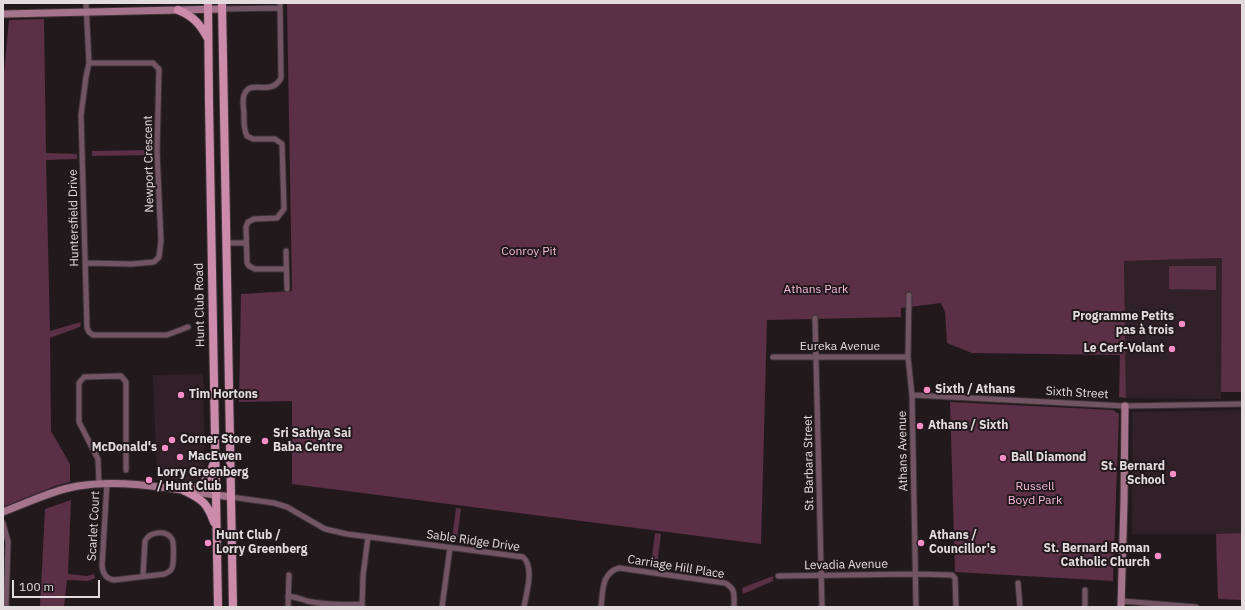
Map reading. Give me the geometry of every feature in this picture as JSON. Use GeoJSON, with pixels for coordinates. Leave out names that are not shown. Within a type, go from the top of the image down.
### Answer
{"type":"FeatureCollection","features":[{"type":"Feature","properties":{"kind":"main road","name":"Hunt Club Road"},"geometry":{"type":"LineString","coordinates":[[208,6],[218,607]]}},
{"type":"Feature","properties":{"kind":"main road"},"geometry":{"type":"LineString","coordinates":[[222,6],[233,607]]}},
{"type":"Feature","properties":{"kind":"main road"},"geometry":{"type":"LineString","coordinates":[[178,10],[187,13],[197,21],[208,38]]}},
{"type":"Feature","properties":{"kind":"main road"},"geometry":{"type":"LineString","coordinates":[[185,491],[197,488],[206,481],[211,473],[215,456]]}},
{"type":"Feature","properties":{"kind":"main road"},"geometry":{"type":"LineString","coordinates":[[185,491],[199,497],[207,505],[216,533]]}},
{"type":"Feature","properties":{"kind":"street","name":"Huntersfield Drive"},"geometry":{"type":"LineString","coordinates":[[86,3],[89,63],[82,115],[87,328],[93,335],[167,335],[188,327]]}},
{"type":"Feature","properties":{"kind":"street"},"geometry":{"type":"LineString","coordinates":[[3,14],[86,13],[178,10],[208,6],[280,5],[282,78],[278,85],[271,88],[250,88],[245,92],[243,98],[244,131],[247,136],[253,139],[275,139],[282,144],[284,210],[277,218],[254,219],[248,222],[246,227],[246,243],[247,263],[249,266],[255,269],[286,268]]}},
{"type":"Feature","properties":{"kind":"street","name":"Newport Crescent"},"geometry":{"type":"LineString","coordinates":[[85,263],[132,264],[154,262],[158,257],[161,241],[158,152],[159,69],[153,63],[89,63]]}},
{"type":"Feature","properties":{"kind":"street"},"geometry":{"type":"LineString","coordinates":[[226,242],[246,243]]}},
{"type":"Feature","properties":{"kind":"street"},"geometry":{"type":"LineString","coordinates":[[286,251],[287,290]]}},
{"type":"Feature","properties":{"kind":"street","name":"Athans Avenue"},"geometry":{"type":"LineString","coordinates":[[909,295],[908,357],[912,395],[916,607]]}},
{"type":"Feature","properties":{"kind":"street","name":"St. Barbara Street"},"geometry":{"type":"LineString","coordinates":[[815,318],[822,607]]}},
{"type":"Feature","properties":{"kind":"street","name":"Eureka Avenue"},"geometry":{"type":"LineString","coordinates":[[773,357],[908,357]]}},
{"type":"Feature","properties":{"kind":"street"},"geometry":{"type":"LineString","coordinates":[[99,484],[98,459],[79,422],[79,383],[84,377],[120,376],[126,382],[126,470]]}},
{"type":"Feature","properties":{"kind":"street","name":"Sixth Street"},"geometry":{"type":"LineString","coordinates":[[912,395],[1125,406],[1242,404]]}},
{"type":"Feature","properties":{"kind":"street"},"geometry":{"type":"LineString","coordinates":[[1125,406],[1121,604],[1196,607]]}},
{"type":"Feature","properties":{"kind":"street"},"geometry":{"type":"LineString","coordinates":[[94,452],[104,448],[127,447]]}},
{"type":"Feature","properties":{"kind":"street"},"geometry":{"type":"LineString","coordinates":[[3,512],[62,490],[78,486],[99,484],[128,484],[231,497]]}},
{"type":"Feature","properties":{"kind":"street","name":"Scarlet Court"},"geometry":{"type":"LineString","coordinates":[[107,484],[102,566],[105,576],[110,580],[114,580],[165,574],[172,568],[174,543],[169,535],[165,534],[156,533],[146,538],[143,576]]}},
{"type":"Feature","properties":{"kind":"street","name":"Sable Ridge Drive"},"geometry":{"type":"LineString","coordinates":[[231,497],[274,503],[287,507],[326,529],[368,537],[523,557],[527,560],[530,570],[524,607]]}},
{"type":"Feature","properties":{"kind":"street"},"geometry":{"type":"LineString","coordinates":[[3,523],[8,542],[6,607],[3,607]]}},
{"type":"Feature","properties":{"kind":"street"},"geometry":{"type":"LineString","coordinates":[[288,596],[307,601],[337,605],[362,606],[363,576],[368,537]]}},
{"type":"Feature","properties":{"kind":"street"},"geometry":{"type":"LineString","coordinates":[[442,607],[450,548]]}},
{"type":"Feature","properties":{"kind":"street","name":"Carriage Hill Place"},"geometry":{"type":"LineString","coordinates":[[601,607],[605,578],[610,572],[619,568],[725,583],[731,586],[733,590],[734,607]]}},
{"type":"Feature","properties":{"kind":"street","name":"Levadia Avenue"},"geometry":{"type":"LineString","coordinates":[[778,576],[915,574],[952,575],[955,578],[956,607]]}},
{"type":"Feature","properties":{"kind":"street"},"geometry":{"type":"LineString","coordinates":[[288,607],[289,575]]}},
{"type":"Feature","properties":{"kind":"street"},"geometry":{"type":"LineString","coordinates":[[1018,583],[1020,607]]}},
{"type":"Feature","properties":{"kind":"street"},"geometry":{"type":"LineString","coordinates":[[1085,590],[1085,607]]}},
{"type":"Feature","properties":{"kind":"shaded area"},"geometry":{"type":"Polygon","coordinates":[[[1223,258],[1221,399],[1126,398],[1124,261],[1223,258]]]}},
{"type":"Feature","properties":{"kind":"shaded area"},"geometry":{"type":"Polygon","coordinates":[[[203,374],[205,475],[200,481],[193,485],[157,480],[153,375],[203,374]]]}},
{"type":"Feature","properties":{"kind":"shaded area","name":"St. Bernard School"},"geometry":{"type":"Polygon","coordinates":[[[1242,410],[1242,600],[1218,599],[1216,534],[1132,534],[1132,412],[1242,410]]]}},
{"type":"Feature","properties":{"kind":"green space","name":"Conroy Pit"},"geometry":{"type":"Polygon","coordinates":[[[287,3],[1242,3],[1242,392],[1221,392],[1222,258],[1124,261],[1126,398],[1119,397],[1120,355],[972,353],[947,343],[945,312],[941,303],[901,308],[901,317],[767,320],[761,544],[292,484],[292,401],[239,402],[241,294],[292,291],[287,3]]]}},
{"type":"Feature","properties":{"kind":"green space"},"geometry":{"type":"Polygon","coordinates":[[[44,19],[46,153],[77,154],[77,159],[46,160],[50,331],[81,322],[80,327],[50,338],[51,431],[70,464],[70,482],[55,486],[3,507],[3,83],[9,20],[44,19]]]}},
{"type":"Feature","properties":{"kind":"green space"},"geometry":{"type":"Polygon","coordinates":[[[150,150],[150,155],[92,156],[92,151],[150,150]]]}},
{"type":"Feature","properties":{"kind":"green space"},"geometry":{"type":"Polygon","coordinates":[[[1169,266],[1216,266],[1216,290],[1169,289],[1169,266]]]}},
{"type":"Feature","properties":{"kind":"green space","name":"Russell Boyd Park"},"geometry":{"type":"Polygon","coordinates":[[[950,402],[1113,410],[1119,414],[1113,581],[955,572],[950,402]]]}},
{"type":"Feature","properties":{"kind":"green space"},"geometry":{"type":"Polygon","coordinates":[[[71,500],[68,574],[87,576],[94,574],[95,578],[88,581],[67,580],[64,607],[40,607],[45,509],[71,500]]]}},
{"type":"Feature","properties":{"kind":"green space"},"geometry":{"type":"Polygon","coordinates":[[[456,508],[461,509],[457,539],[452,538],[456,508]]]}},
{"type":"Feature","properties":{"kind":"green space"},"geometry":{"type":"Polygon","coordinates":[[[655,533],[661,534],[657,565],[651,564],[655,533]]]}},
{"type":"Feature","properties":{"kind":"green space"},"geometry":{"type":"Polygon","coordinates":[[[1242,533],[1242,600],[1218,599],[1216,534],[1242,533]]]}},
{"type":"Feature","properties":{"kind":"green space"},"geometry":{"type":"Polygon","coordinates":[[[773,576],[773,581],[743,594],[742,588],[773,576]]]}},
{"type":"Feature","properties":{"kind":"place","name":"Programme Petits pas à trois"},"geometry":{"type":"Point","coordinates":[1182,324]}},
{"type":"Feature","properties":{"kind":"place","name":"Le Cerf-Volant"},"geometry":{"type":"Point","coordinates":[1172,349]}},
{"type":"Feature","properties":{"kind":"place","name":"Sixth / Athans"},"geometry":{"type":"Point","coordinates":[927,390]}},
{"type":"Feature","properties":{"kind":"place","name":"Tim Hortons"},"geometry":{"type":"Point","coordinates":[181,395]}},
{"type":"Feature","properties":{"kind":"place","name":"Athans / Sixth"},"geometry":{"type":"Point","coordinates":[920,426]}},
{"type":"Feature","properties":{"kind":"place","name":"Corner Store"},"geometry":{"type":"Point","coordinates":[172,440]}},
{"type":"Feature","properties":{"kind":"place","name":"Sri Sathya Sai Baba Centre"},"geometry":{"type":"Point","coordinates":[265,441]}},
{"type":"Feature","properties":{"kind":"place","name":"McDonald's"},"geometry":{"type":"Point","coordinates":[165,448]}},
{"type":"Feature","properties":{"kind":"place","name":"MacEwen"},"geometry":{"type":"Point","coordinates":[180,457]}},
{"type":"Feature","properties":{"kind":"place","name":"Ball Diamond"},"geometry":{"type":"Point","coordinates":[1003,458]}},
{"type":"Feature","properties":{"kind":"place","name":"St. Bernard School"},"geometry":{"type":"Point","coordinates":[1173,474]}},
{"type":"Feature","properties":{"kind":"place","name":"Lorry Greenberg / Hunt Club"},"geometry":{"type":"Point","coordinates":[149,480]}},
{"type":"Feature","properties":{"kind":"place","name":"Hunt Club / Lorry Greenberg"},"geometry":{"type":"Point","coordinates":[208,543]}},
{"type":"Feature","properties":{"kind":"place","name":"Athans / Councillor's"},"geometry":{"type":"Point","coordinates":[921,543]}},
{"type":"Feature","properties":{"kind":"place","name":"St. Bernard Roman Catholic Church"},"geometry":{"type":"Point","coordinates":[1158,556]}},
{"type":"Feature","properties":{"kind":"park label","name":"Athans Park"},"geometry":{"type":"Point","coordinates":[816,290]}}]}
